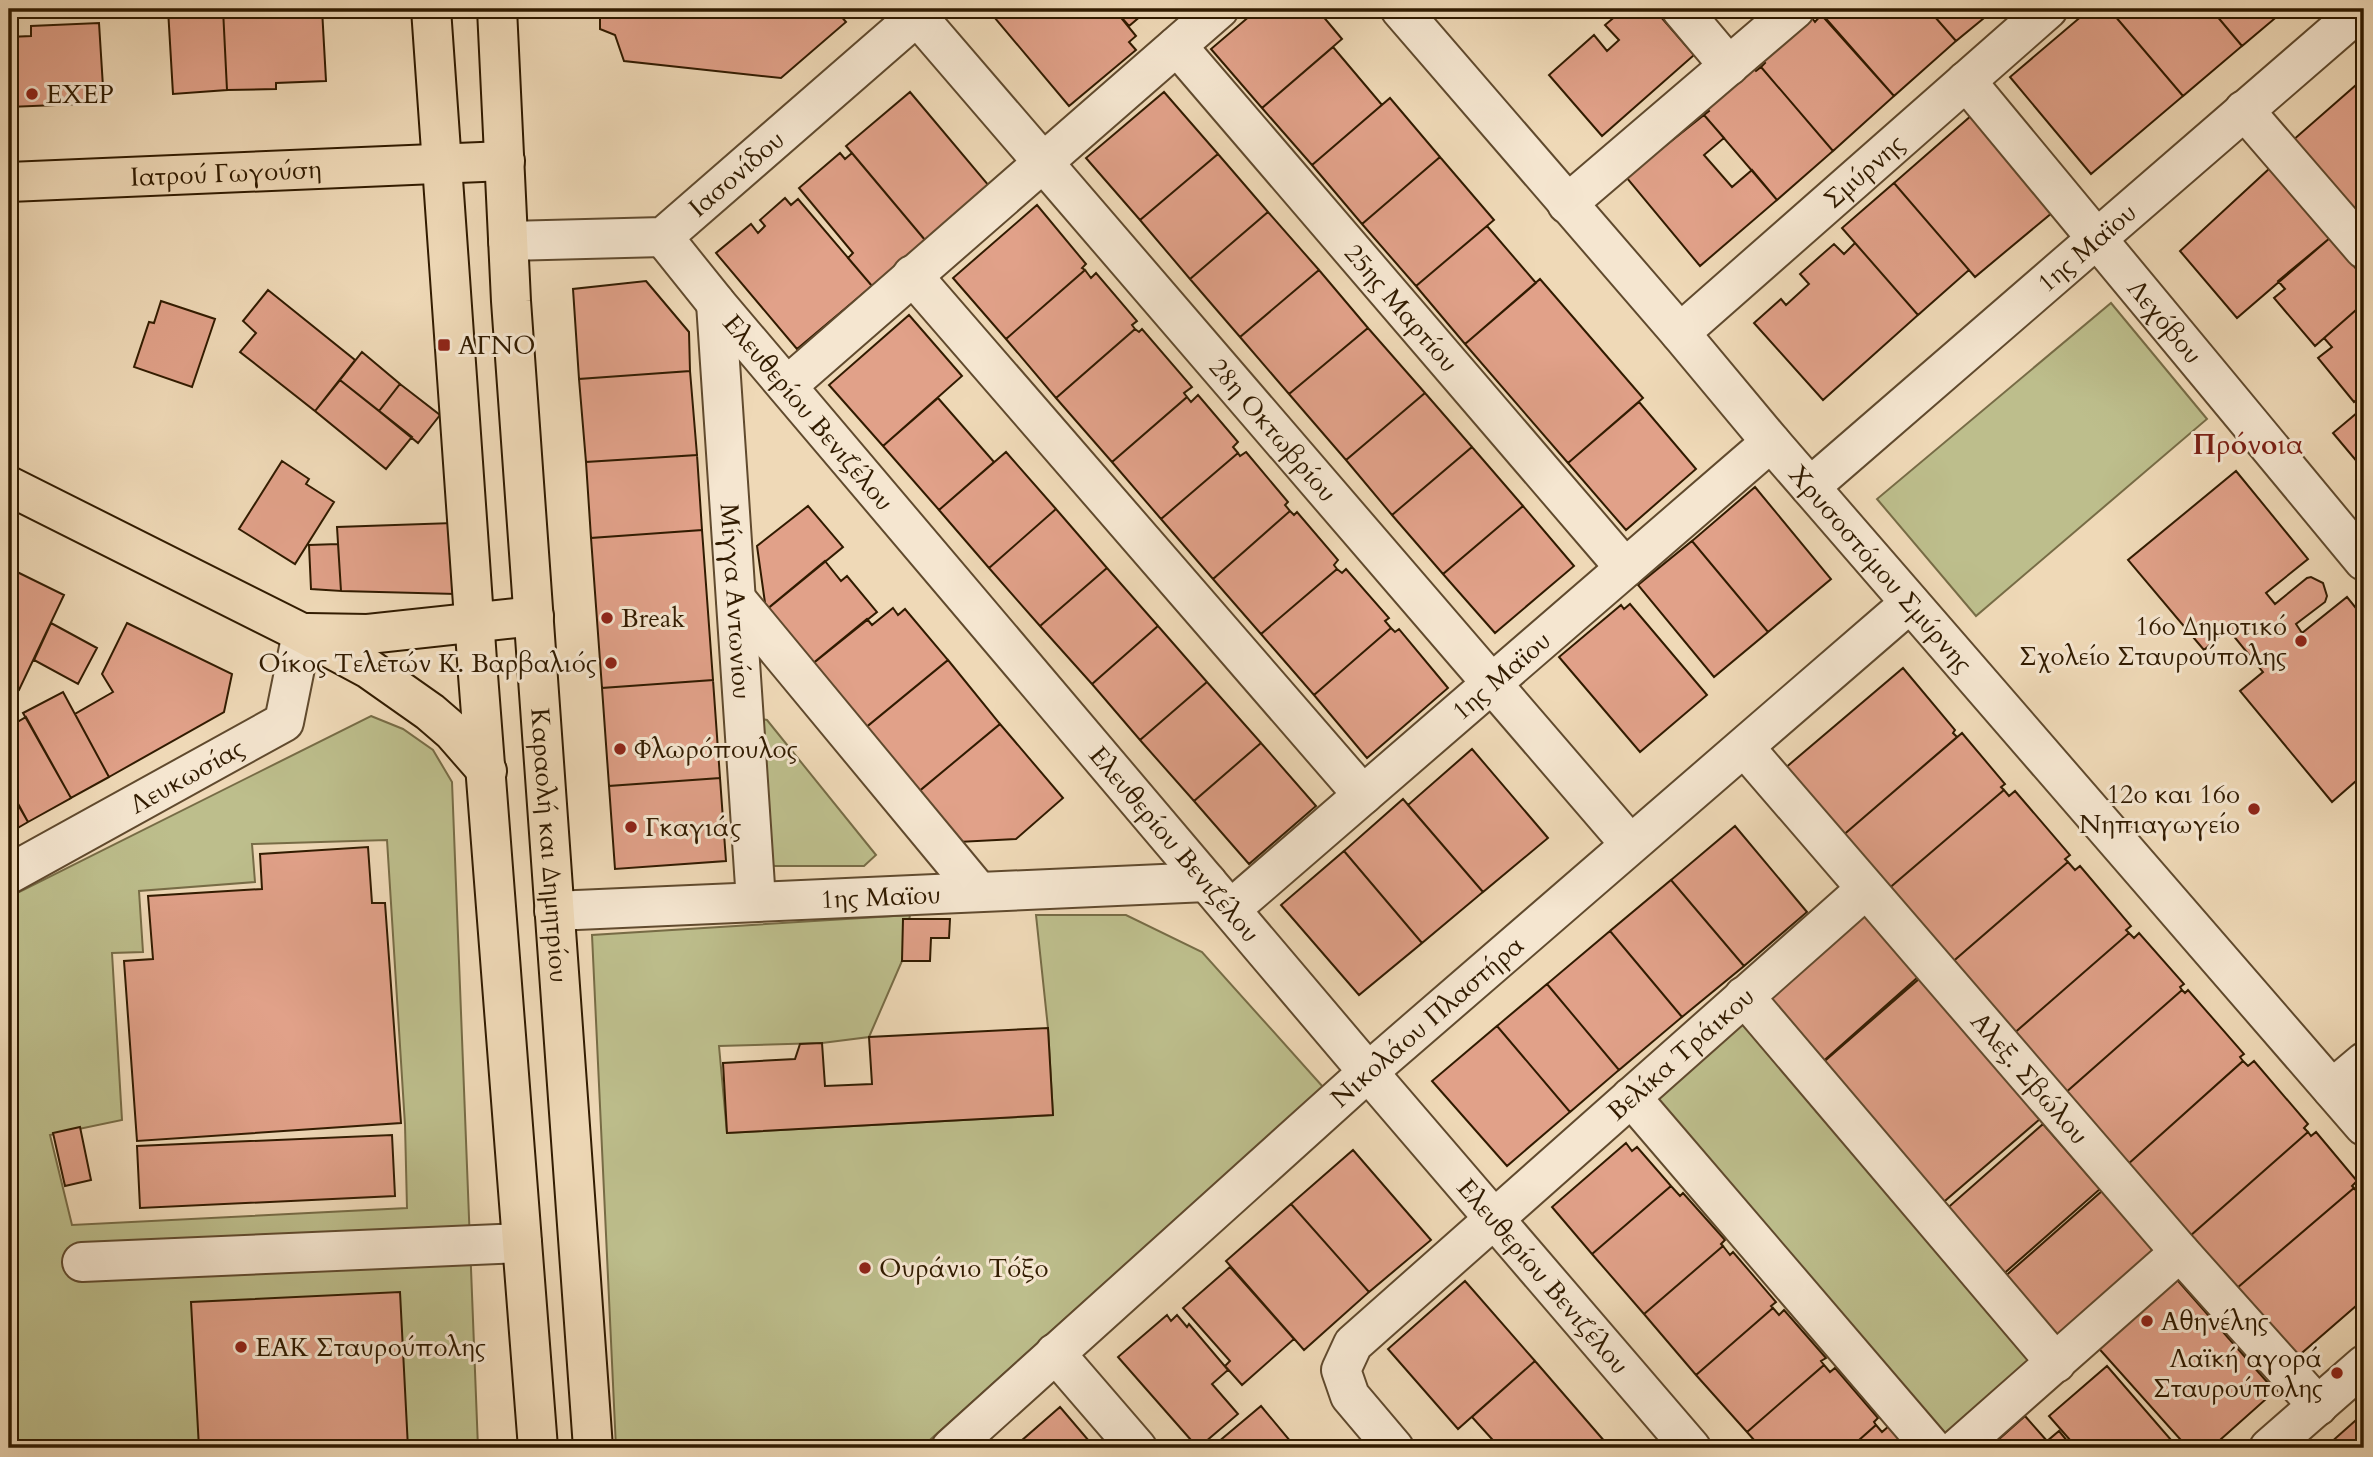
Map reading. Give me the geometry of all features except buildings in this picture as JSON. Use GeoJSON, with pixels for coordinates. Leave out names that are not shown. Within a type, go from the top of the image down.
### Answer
{"type":"FeatureCollection","features":[{"type":"Feature","properties":{"kind":"main road"},"geometry":{"type":"LineString","coordinates":[[431,9],[538,1448]]}},
{"type":"Feature","properties":{"kind":"main road"},"geometry":{"type":"LineString","coordinates":[[496,9],[505,161]]}},
{"type":"Feature","properties":{"kind":"main road","name":"Ιατρού Γωγούση"},"geometry":{"type":"LineString","coordinates":[[9,182],[505,161]]}},
{"type":"Feature","properties":{"kind":"main road","name":"Καραολή και Δημητρίου"},"geometry":{"type":"LineString","coordinates":[[505,161],[508,242],[593,1448]]}},
{"type":"Feature","properties":{"kind":"main road"},"geometry":{"type":"LineString","coordinates":[[9,486],[369,669],[400,689],[452,731],[487,771]]}},
{"type":"Feature","properties":{"kind":"main road"},"geometry":{"type":"LineString","coordinates":[[302,633],[368,634],[534,616]]}},
{"type":"Feature","properties":{"kind":"street"},"geometry":{"type":"LineString","coordinates":[[787,386],[1219,9]]}},
{"type":"Feature","properties":{"kind":"street","name":"Χρυσοστόμου Σμύρνης"},"geometry":{"type":"LineString","coordinates":[[1400,9],[1680,333],[1770,442],[2364,1126]]}},
{"type":"Feature","properties":{"kind":"street"},"geometry":{"type":"LineString","coordinates":[[1681,9],[1730,66]]}},
{"type":"Feature","properties":{"kind":"street"},"geometry":{"type":"LineString","coordinates":[[1567,204],[1796,9]]}},
{"type":"Feature","properties":{"kind":"street","name":"1ης Μαϊου"},"geometry":{"type":"LineString","coordinates":[[1810,487],[2362,9]]}},
{"type":"Feature","properties":{"kind":"street","name":"Σμύρνης"},"geometry":{"type":"LineString","coordinates":[[1680,333],[2044,10]]}},
{"type":"Feature","properties":{"kind":"street","name":"28η Οκτωβρίου"},"geometry":{"type":"LineString","coordinates":[[921,12],[1044,162],[1630,844]]}},
{"type":"Feature","properties":{"kind":"street","name":"Ιασονίδου"},"geometry":{"type":"LineString","coordinates":[[508,242],[663,237],[921,12]]}},
{"type":"Feature","properties":{"kind":"street","name":"25ης Μαρτίου"},"geometry":{"type":"LineString","coordinates":[[1177,46],[1625,568]]}},
{"type":"Feature","properties":{"kind":"street","name":"Λεχόβου"},"geometry":{"type":"LineString","coordinates":[[1966,81],[2364,561]]}},
{"type":"Feature","properties":{"kind":"street"},"geometry":{"type":"LineString","coordinates":[[2244,110],[2364,249]]}},
{"type":"Feature","properties":{"kind":"street","name":"Ελευθερίου Βενιζέλου"},"geometry":{"type":"LineString","coordinates":[[663,237],[1368,1072],[1691,1448]]}},
{"type":"Feature","properties":{"kind":"street"},"geometry":{"type":"LineString","coordinates":[[912,275],[1363,795]]}},
{"type":"Feature","properties":{"kind":"street","name":"Μίγγα Αντωνίου"},"geometry":{"type":"LineString","coordinates":[[716,303],[755,901]]}},
{"type":"Feature","properties":{"kind":"street","name":"1ης Μαϊου"},"geometry":{"type":"LineString","coordinates":[[554,911],[978,891],[1219,895],[1363,795],[1770,442]]}},
{"type":"Feature","properties":{"kind":"street"},"geometry":{"type":"LineString","coordinates":[[736,600],[978,891]]}},
{"type":"Feature","properties":{"kind":"street","name":"Νικολάου Πλαστήρα"},"geometry":{"type":"LineString","coordinates":[[951,1448],[1368,1072],[1910,603]]}},
{"type":"Feature","properties":{"kind":"street","name":"Λευκωσίας"},"geometry":{"type":"LineString","coordinates":[[9,874],[284,722],[302,633]]}},
{"type":"Feature","properties":{"kind":"street","name":"Αλεξ. Σβώλου"},"geometry":{"type":"LineString","coordinates":[[1745,748],[2180,1252],[2318,1406]]}},
{"type":"Feature","properties":{"kind":"street","name":"Βελίκα Τράικου"},"geometry":{"type":"LineString","coordinates":[[1394,1448],[1350,1396],[1341,1370],[1353,1345],[1866,889]]}},
{"type":"Feature","properties":{"kind":"street"},"geometry":{"type":"LineString","coordinates":[[1744,996],[2056,1363]]}},
{"type":"Feature","properties":{"kind":"street"},"geometry":{"type":"LineString","coordinates":[[2332,1088],[2364,1062]]}},
{"type":"Feature","properties":{"kind":"street"},"geometry":{"type":"LineString","coordinates":[[1631,1097],[1932,1448]]}},
{"type":"Feature","properties":{"kind":"street"},"geometry":{"type":"LineString","coordinates":[[82,1262],[522,1243]]}},
{"type":"Feature","properties":{"kind":"street"},"geometry":{"type":"LineString","coordinates":[[1958,1448],[2180,1252]]}},
{"type":"Feature","properties":{"kind":"street"},"geometry":{"type":"LineString","coordinates":[[1055,1353],[1137,1448]]}},
{"type":"Feature","properties":{"kind":"street"},"geometry":{"type":"LineString","coordinates":[[2270,1448],[2364,1365]]}},
{"type":"Feature","properties":{"kind":"green space"},"geometry":{"type":"Polygon","coordinates":[[[2111,303],[2207,419],[1976,616],[1877,499],[2111,303]]]}},
{"type":"Feature","properties":{"kind":"green space"},"geometry":{"type":"Polygon","coordinates":[[[371,716],[403,729],[433,750],[452,782],[478,1448],[9,1448],[9,897],[371,716]],[[387,840],[252,844],[255,882],[139,891],[143,952],[112,953],[122,1120],[50,1135],[72,1225],[407,1208],[405,1125],[387,840]]]}},
{"type":"Feature","properties":{"kind":"green space"},"geometry":{"type":"Polygon","coordinates":[[[757,718],[767,720],[876,855],[864,866],[774,866],[768,859],[757,718]]]}},
{"type":"Feature","properties":{"kind":"green space","name":"Ουράνιο Τόξο"},"geometry":{"type":"Polygon","coordinates":[[[910,915],[902,961],[869,1037],[822,1043],[719,1046],[727,1133],[1053,1115],[1048,1028],[1036,915],[1126,915],[1202,952],[1323,1087],[921,1448],[616,1448],[592,935],[910,915]]]}},
{"type":"Feature","properties":{"kind":"green space"},"geometry":{"type":"Polygon","coordinates":[[[1742,1017],[2040,1363],[1946,1445],[1648,1099],[1742,1017]]]}},
{"type":"Feature","properties":{"kind":"place","name":"ΕΧΕΡ"},"geometry":{"type":"Point","coordinates":[32,94]}},
{"type":"Feature","properties":{"kind":"place","name":"ΑΓΝΟ"},"geometry":{"type":"Point","coordinates":[444,345]}},
{"type":"Feature","properties":{"kind":"place","name":"Break"},"geometry":{"type":"Point","coordinates":[607,618]}},
{"type":"Feature","properties":{"kind":"place","name":"16ο Δημοτικό Σχολείο Σταυρούπολης"},"geometry":{"type":"Point","coordinates":[2301,641]}},
{"type":"Feature","properties":{"kind":"place","name":"Οίκος Τελετών Κ. Βαρβαλιός"},"geometry":{"type":"Point","coordinates":[611,663]}},
{"type":"Feature","properties":{"kind":"place","name":"Φλωρόπουλος"},"geometry":{"type":"Point","coordinates":[620,749]}},
{"type":"Feature","properties":{"kind":"place","name":"12ο και 16ο Νηπιαγωγείο"},"geometry":{"type":"Point","coordinates":[2254,809]}},
{"type":"Feature","properties":{"kind":"place","name":"Γκαγιάς"},"geometry":{"type":"Point","coordinates":[631,827]}},
{"type":"Feature","properties":{"kind":"place","name":"Ουράνιο Τόξο"},"geometry":{"type":"Point","coordinates":[865,1268]}},
{"type":"Feature","properties":{"kind":"place","name":"Αθηνέλης"},"geometry":{"type":"Point","coordinates":[2147,1321]}},
{"type":"Feature","properties":{"kind":"place","name":"EAK Σταυρούπολης"},"geometry":{"type":"Point","coordinates":[241,1347]}},
{"type":"Feature","properties":{"kind":"place","name":"Λαϊκή αγορά Σταυρούπολης"},"geometry":{"type":"Point","coordinates":[2337,1373]}},
{"type":"Feature","properties":{"kind":"district","name":"Πρόνοια"},"geometry":{"type":"Point","coordinates":[2248,444]}}]}
